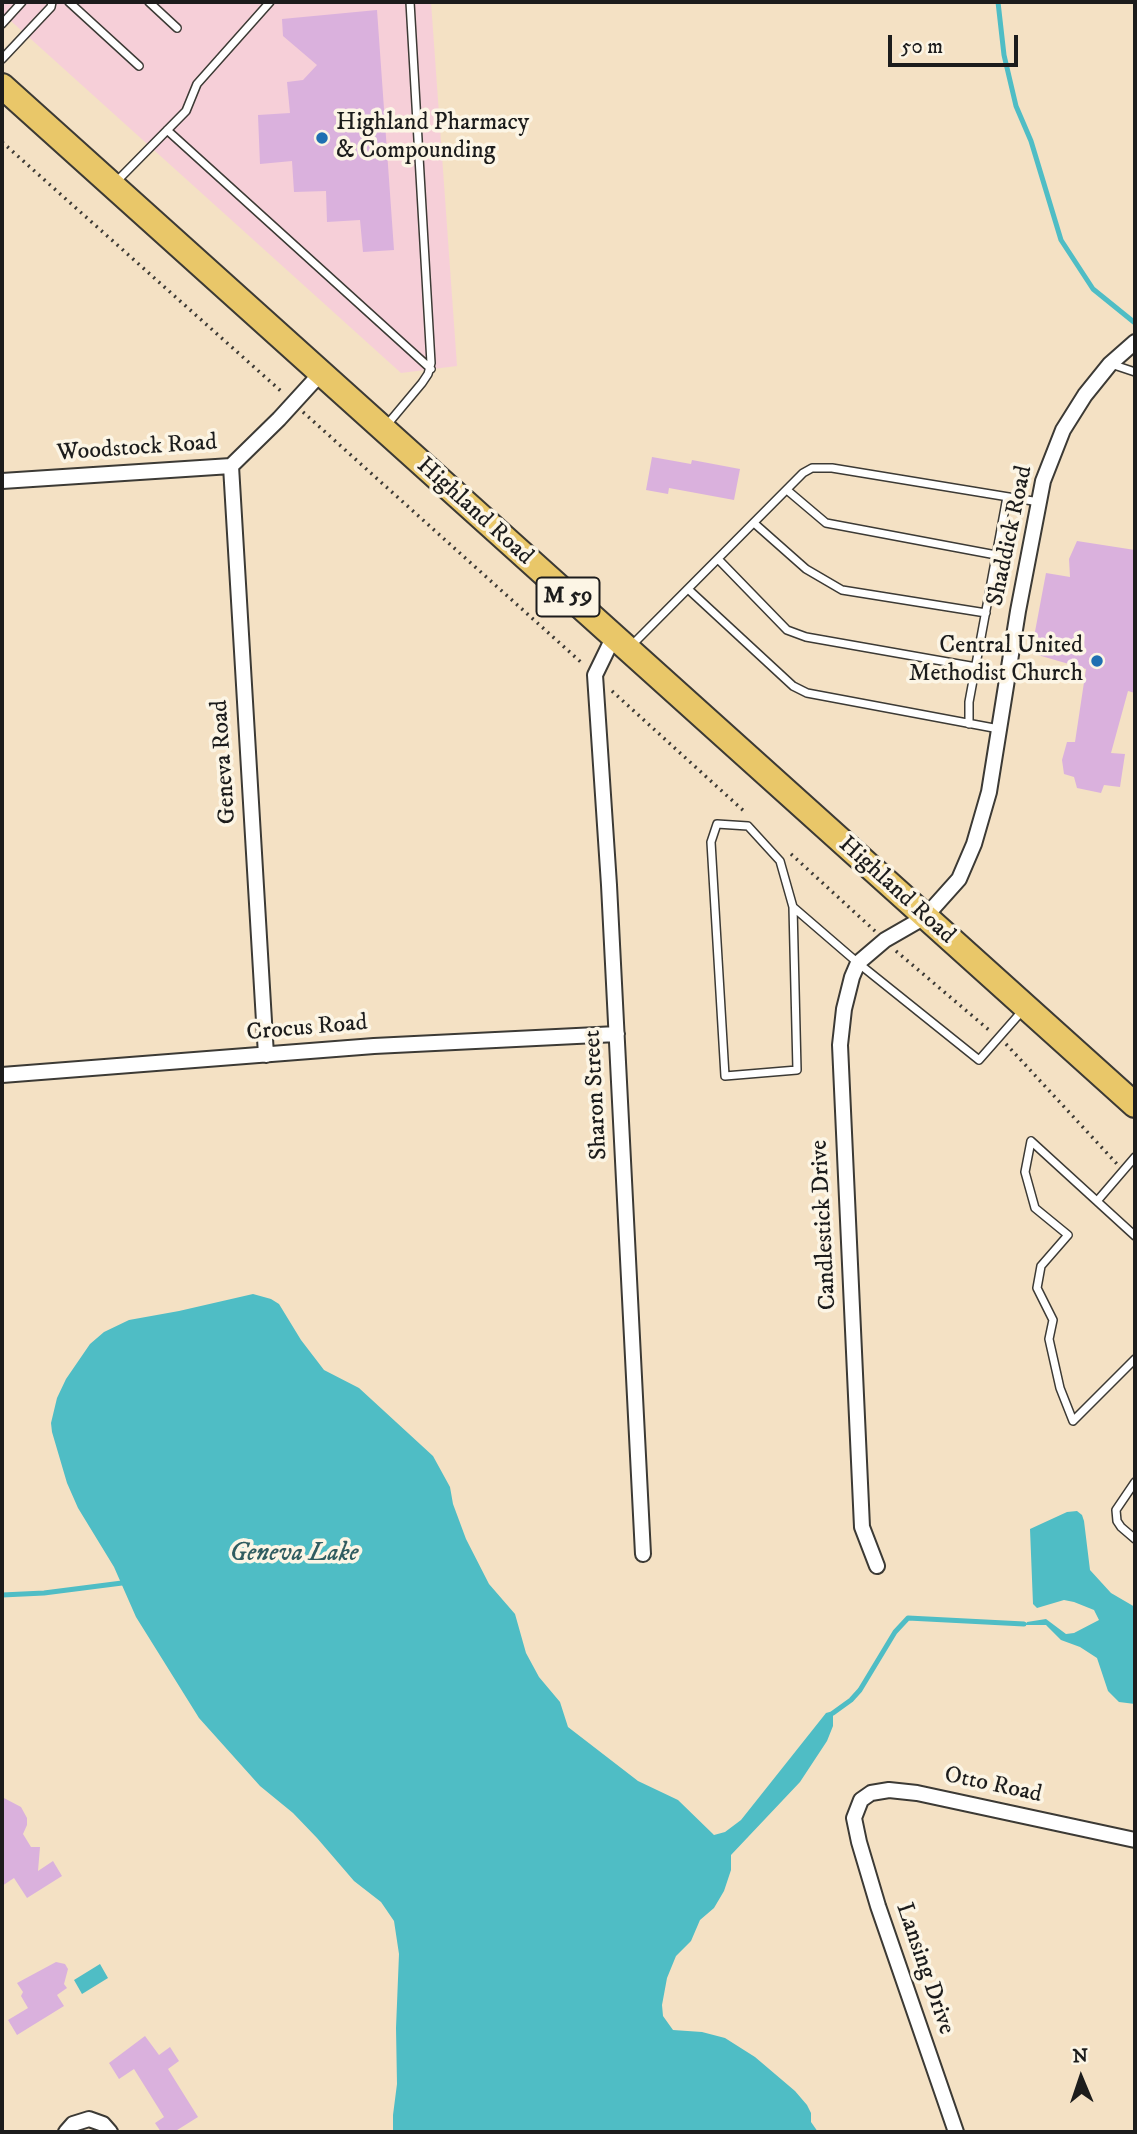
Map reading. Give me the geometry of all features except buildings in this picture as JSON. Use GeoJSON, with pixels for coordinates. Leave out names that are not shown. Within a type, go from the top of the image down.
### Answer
{"type":"FeatureCollection","features":[{"type":"Feature","properties":{"kind":"highway","name":"Highland Road"},"geometry":{"type":"LineString","coordinates":[[2,86],[1135,1105]]}},
{"type":"Feature","properties":{"kind":"street","name":"Shaddick Road"},"geometry":{"type":"LineString","coordinates":[[925,917],[959,878],[974,844],[989,792],[1018,611],[1043,481],[1063,429],[1085,395],[1110,363],[1135,342]]}},
{"type":"Feature","properties":{"kind":"street","name":"Woodstock Road"},"geometry":{"type":"LineString","coordinates":[[2,481],[232,466],[321,373]]}},
{"type":"Feature","properties":{"kind":"street","name":"Geneva Road"},"geometry":{"type":"LineString","coordinates":[[232,466],[266,1055]]}},
{"type":"Feature","properties":{"kind":"street","name":"Sharon Street"},"geometry":{"type":"LineString","coordinates":[[620,644],[595,675],[617,1034],[643,1554]]}},
{"type":"Feature","properties":{"kind":"street"},"geometry":{"type":"LineString","coordinates":[[858,963],[885,940],[925,917]]}},
{"type":"Feature","properties":{"kind":"street","name":"Candlestick Drive"},"geometry":{"type":"LineString","coordinates":[[858,963],[844,1009],[840,1045],[862,1527],[877,1566]]}},
{"type":"Feature","properties":{"kind":"street","name":"Crocus Road"},"geometry":{"type":"LineString","coordinates":[[2,1075],[374,1046],[617,1034]]}},
{"type":"Feature","properties":{"kind":"street","name":"Otto Road"},"geometry":{"type":"LineString","coordinates":[[855,1818],[861,1800],[871,1793],[889,1790],[918,1793],[1135,1840]]}},
{"type":"Feature","properties":{"kind":"street","name":"Lansing Drive"},"geometry":{"type":"LineString","coordinates":[[855,1818],[878,1906],[956,2132]]}},
{"type":"Feature","properties":{"kind":"street"},"geometry":{"type":"LineString","coordinates":[[66,2132],[73,2123],[89,2119],[103,2124],[110,2132]]}},
{"type":"Feature","properties":{"kind":"lane"},"geometry":{"type":"LineString","coordinates":[[2,24],[22,2]]}},
{"type":"Feature","properties":{"kind":"lane"},"geometry":{"type":"LineString","coordinates":[[2,59],[51,7],[52,2]]}},
{"type":"Feature","properties":{"kind":"lane"},"geometry":{"type":"LineString","coordinates":[[69,2],[139,66]]}},
{"type":"Feature","properties":{"kind":"lane"},"geometry":{"type":"LineString","coordinates":[[149,2],[177,28]]}},
{"type":"Feature","properties":{"kind":"lane"},"geometry":{"type":"LineString","coordinates":[[113,185],[186,111],[197,84],[270,2]]}},
{"type":"Feature","properties":{"kind":"lane"},"geometry":{"type":"LineString","coordinates":[[383,429],[422,383],[430,369],[431,334],[410,2]]}},
{"type":"Feature","properties":{"kind":"lane"},"geometry":{"type":"LineString","coordinates":[[167,130],[430,369]]}},
{"type":"Feature","properties":{"kind":"lane"},"geometry":{"type":"LineString","coordinates":[[1110,363],[1135,372]]}},
{"type":"Feature","properties":{"kind":"lane"},"geometry":{"type":"LineString","coordinates":[[620,644],[688,589],[803,473],[812,468],[832,468],[1039,502]]}},
{"type":"Feature","properties":{"kind":"lane"},"geometry":{"type":"LineString","coordinates":[[787,490],[826,523],[996,555]]}},
{"type":"Feature","properties":{"kind":"lane"},"geometry":{"type":"LineString","coordinates":[[969,724],[985,613],[1007,497]]}},
{"type":"Feature","properties":{"kind":"lane"},"geometry":{"type":"LineString","coordinates":[[754,523],[806,569],[842,590],[985,613]]}},
{"type":"Feature","properties":{"kind":"lane"},"geometry":{"type":"LineString","coordinates":[[718,559],[787,630],[806,637],[976,667]]}},
{"type":"Feature","properties":{"kind":"lane"},"geometry":{"type":"LineString","coordinates":[[688,589],[793,686],[807,693],[999,729]]}},
{"type":"Feature","properties":{"kind":"lane"},"geometry":{"type":"LineString","coordinates":[[793,907],[797,1070],[725,1076],[711,842],[717,824],[748,826],[780,861],[793,907],[979,1060],[1026,1007]]}},
{"type":"Feature","properties":{"kind":"lane"},"geometry":{"type":"LineString","coordinates":[[1135,1236],[1031,1141],[1026,1172],[1035,1208],[1068,1235],[1041,1266],[1037,1288],[1053,1320],[1049,1339],[1060,1388],[1073,1421],[1135,1359]]}},
{"type":"Feature","properties":{"kind":"lane"},"geometry":{"type":"LineString","coordinates":[[1098,1200],[1135,1157]]}},
{"type":"Feature","properties":{"kind":"lane"},"geometry":{"type":"LineString","coordinates":[[1135,1482],[1116,1510],[1117,1521],[1135,1539]]}},
{"type":"Feature","properties":{"kind":"path"},"geometry":{"type":"LineString","coordinates":[[2,142],[755,821]]}},
{"type":"Feature","properties":{"kind":"path"},"geometry":{"type":"LineString","coordinates":[[785,849],[922,974],[1012,1049],[1124,1170]]}},
{"type":"Feature","properties":{"kind":"shaded area"},"geometry":{"type":"Polygon","coordinates":[[[2,2],[431,2],[457,366],[401,373],[2,13],[2,2]]]}},
{"type":"Feature","properties":{"kind":"water","name":"Geneva Lake"},"geometry":{"type":"Polygon","coordinates":[[[253,1294],[279,1304],[301,1340],[324,1370],[359,1388],[433,1456],[450,1487],[453,1504],[466,1539],[489,1584],[515,1614],[526,1653],[539,1677],[560,1702],[568,1727],[638,1781],[678,1800],[714,1835],[725,1832],[741,1820],[826,1713],[833,1711],[833,1726],[827,1741],[800,1782],[731,1855],[731,1870],[724,1891],[714,1908],[700,1920],[691,1941],[676,1956],[667,1978],[662,2005],[663,2016],[673,2030],[702,2032],[725,2038],[755,2057],[795,2091],[807,2105],[811,2122],[818,2132],[393,2132],[397,2084],[399,1954],[394,1921],[381,1902],[354,1881],[293,1813],[260,1786],[199,1718],[136,1617],[114,1567],[78,1508],[67,1483],[52,1432],[51,1423],[57,1398],[66,1379],[90,1344],[104,1332],[129,1320],[253,1294]]]}},
{"type":"Feature","properties":{"kind":"water"},"geometry":{"type":"Polygon","coordinates":[[[1077,1511],[1084,1521],[1090,1570],[1111,1593],[1135,1607],[1135,1704],[1119,1702],[1108,1691],[1097,1658],[1080,1647],[1061,1640],[1046,1625],[1025,1625],[1027,1622],[1046,1619],[1066,1634],[1074,1633],[1099,1620],[1094,1610],[1074,1602],[1064,1600],[1037,1608],[1033,1604],[1030,1529],[1067,1512],[1077,1511]]]}},
{"type":"Feature","properties":{"kind":"water"},"geometry":{"type":"Polygon","coordinates":[[[100,1964],[108,1978],[82,1994],[74,1980],[100,1964]]]}},
{"type":"Feature","properties":{"kind":"waterway"},"geometry":{"type":"LineString","coordinates":[[998,2],[1004,55],[1016,106],[1031,141],[1061,240],[1093,289],[1135,323]]}},
{"type":"Feature","properties":{"kind":"waterway"},"geometry":{"type":"LineString","coordinates":[[2,1595],[44,1593],[122,1583]]}},
{"type":"Feature","properties":{"kind":"waterway"},"geometry":{"type":"LineString","coordinates":[[833,1713],[860,1690],[895,1632],[908,1618],[1024,1624]]}},
{"type":"Feature","properties":{"kind":"place","name":"Highland Pharmacy & Compounding"},"geometry":{"type":"Point","coordinates":[322,138]}},
{"type":"Feature","properties":{"kind":"place","name":"Central United Methodist Church"},"geometry":{"type":"Point","coordinates":[1097,661]}}]}
